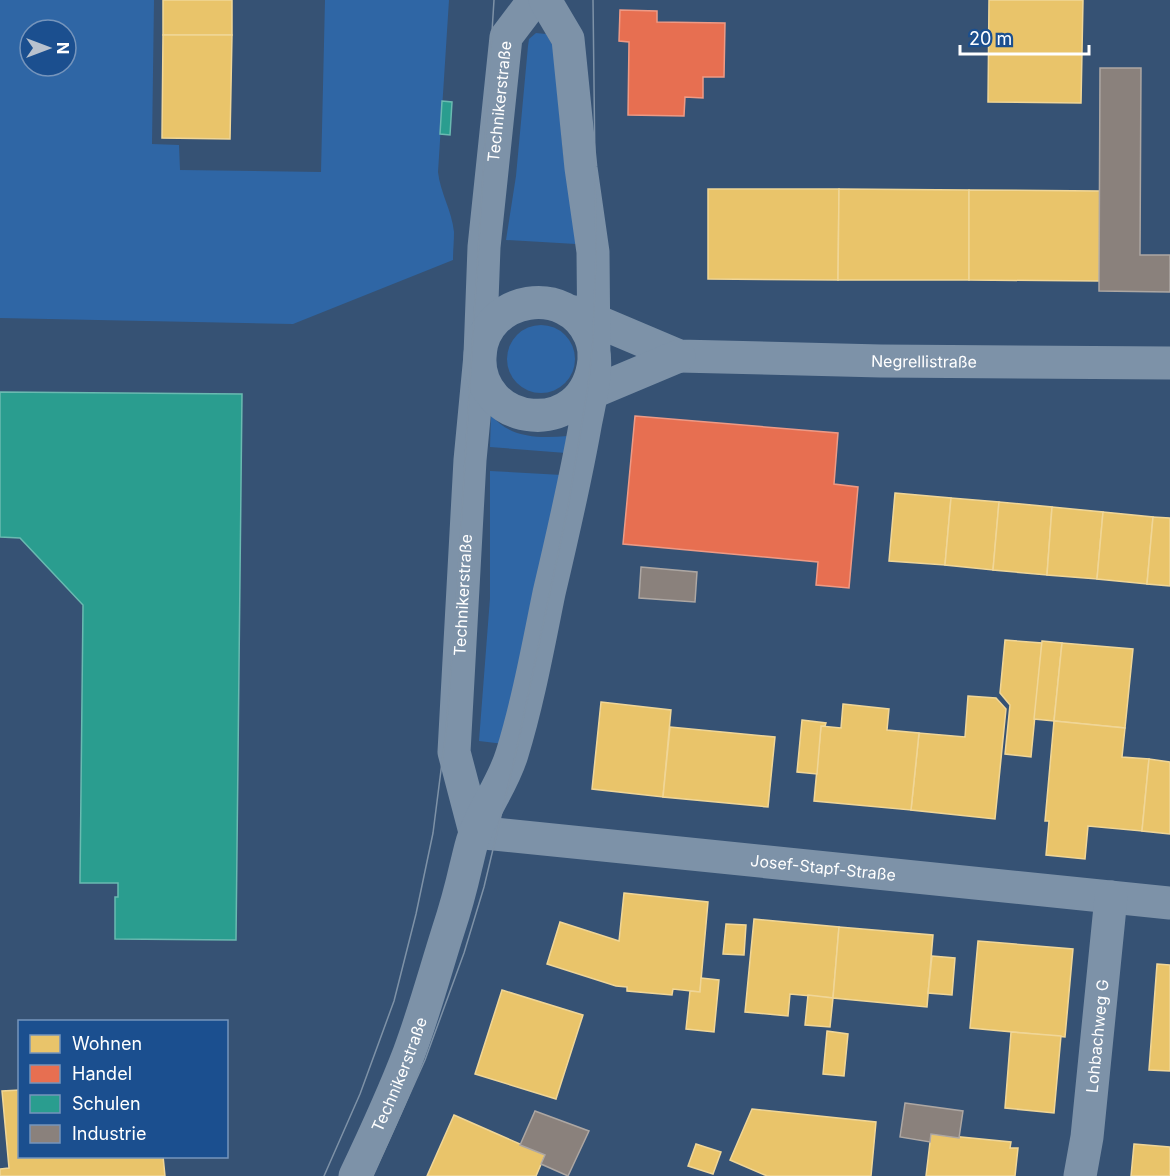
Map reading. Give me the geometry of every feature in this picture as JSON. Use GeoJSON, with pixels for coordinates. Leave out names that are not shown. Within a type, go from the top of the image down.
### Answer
{"type":"FeatureCollection","features":[{"type":"Feature","properties":{"kind":"street","name":"Technikerstraße"},"geometry":{"type":"LineString","coordinates":[[534,0],[506,37],[484,247],[480,366],[485,384],[496,399],[511,410],[528,415],[547,415],[565,409],[585,396]]}},
{"type":"Feature","properties":{"kind":"street"},"geometry":{"type":"LineString","coordinates":[[545,0],[568,39],[581,168],[593,252],[581,314]]}},
{"type":"Feature","properties":{"kind":"street","name":"Technikerstraße"},"geometry":{"type":"LineString","coordinates":[[355,1176],[408,1055],[452,918],[475,832],[512,756],[578,466],[585,396],[594,360],[594,346],[581,321],[581,314],[551,303],[533,301],[516,305],[500,314],[489,327],[480,355],[470,460],[454,752],[475,832]]}},
{"type":"Feature","properties":{"kind":"street","name":"Negrellistraße"},"geometry":{"type":"LineString","coordinates":[[581,314],[679,356],[881,361],[1170,363]]}},
{"type":"Feature","properties":{"kind":"street","name":"Negrellistraße"},"geometry":{"type":"LineString","coordinates":[[585,396],[679,356]]}},
{"type":"Feature","properties":{"kind":"street","name":"Josef-Stapf-Straße"},"geometry":{"type":"LineString","coordinates":[[475,832],[1170,903]]}},
{"type":"Feature","properties":{"kind":"street","name":"Lohbachweg G"},"geometry":{"type":"LineString","coordinates":[[1080,1176],[1087,1137],[1111,897]]}},
{"type":"Feature","properties":{"kind":"shaded area"},"geometry":{"type":"Polygon","coordinates":[[[0,0],[154,0],[152,144],[179,145],[180,170],[321,172],[325,0],[449,0],[438,172],[453,224],[453,260],[293,324],[0,318],[0,0]]]}},
{"type":"Feature","properties":{"kind":"shaded area"},"geometry":{"type":"Polygon","coordinates":[[[536,33],[546,34],[553,46],[563,152],[576,244],[506,240],[516,176],[529,39],[536,33]]]}},
{"type":"Feature","properties":{"kind":"shaded area"},"geometry":{"type":"Polygon","coordinates":[[[541,325],[554,328],[565,335],[572,346],[575,359],[572,372],[565,383],[554,390],[541,393],[528,390],[517,383],[510,372],[507,359],[510,346],[517,335],[528,328],[541,325]]]}},
{"type":"Feature","properties":{"kind":"shaded area"},"geometry":{"type":"Polygon","coordinates":[[[491,415],[499,423],[517,433],[537,437],[568,436],[566,453],[490,447],[491,415]]]}},
{"type":"Feature","properties":{"kind":"shaded area"},"geometry":{"type":"Polygon","coordinates":[[[490,471],[562,475],[504,744],[479,741],[490,598],[490,471]]]}},
{"type":"Feature","properties":{"kind":"building: Wohnen"},"geometry":{"type":"Polygon","coordinates":[[[163,0],[232,0],[232,35],[163,35],[163,0]]]}},
{"type":"Feature","properties":{"kind":"building: Wohnen"},"geometry":{"type":"Polygon","coordinates":[[[989,0],[1083,0],[1081,103],[988,102],[989,0]]]}},
{"type":"Feature","properties":{"kind":"building: Wohnen"},"geometry":{"type":"Polygon","coordinates":[[[163,35],[232,35],[230,139],[162,138],[163,35]]]}},
{"type":"Feature","properties":{"kind":"building: Wohnen"},"geometry":{"type":"Polygon","coordinates":[[[708,189],[839,189],[838,280],[708,279],[708,189]]]}},
{"type":"Feature","properties":{"kind":"building: Wohnen"},"geometry":{"type":"Polygon","coordinates":[[[839,189],[969,190],[969,280],[838,280],[839,189]]]}},
{"type":"Feature","properties":{"kind":"building: Wohnen"},"geometry":{"type":"Polygon","coordinates":[[[969,190],[1100,191],[1099,281],[969,280],[969,190]]]}},
{"type":"Feature","properties":{"kind":"building: Wohnen"},"geometry":{"type":"Polygon","coordinates":[[[895,493],[951,498],[945,565],[889,561],[895,493]]]}},
{"type":"Feature","properties":{"kind":"building: Wohnen"},"geometry":{"type":"Polygon","coordinates":[[[951,498],[999,502],[993,570],[945,565],[951,498]]]}},
{"type":"Feature","properties":{"kind":"building: Wohnen"},"geometry":{"type":"Polygon","coordinates":[[[999,502],[1052,507],[1047,575],[993,570],[999,502]]]}},
{"type":"Feature","properties":{"kind":"building: Wohnen"},"geometry":{"type":"Polygon","coordinates":[[[1052,507],[1103,512],[1097,579],[1047,575],[1052,507]]]}},
{"type":"Feature","properties":{"kind":"building: Wohnen"},"geometry":{"type":"Polygon","coordinates":[[[1103,512],[1153,517],[1147,584],[1097,579],[1103,512]]]}},
{"type":"Feature","properties":{"kind":"building: Wohnen"},"geometry":{"type":"Polygon","coordinates":[[[1153,517],[1170,518],[1170,586],[1147,584],[1153,517]]]}},
{"type":"Feature","properties":{"kind":"building: Wohnen"},"geometry":{"type":"Polygon","coordinates":[[[1005,640],[1042,643],[1031,757],[1005,754],[1010,705],[1000,693],[1005,640]]]}},
{"type":"Feature","properties":{"kind":"building: Wohnen"},"geometry":{"type":"Polygon","coordinates":[[[1042,641],[1062,643],[1054,721],[1034,719],[1042,641]]]}},
{"type":"Feature","properties":{"kind":"building: Wohnen"},"geometry":{"type":"Polygon","coordinates":[[[1062,643],[1133,649],[1125,728],[1054,721],[1062,643]]]}},
{"type":"Feature","properties":{"kind":"building: Wohnen"},"geometry":{"type":"Polygon","coordinates":[[[968,696],[996,698],[1006,709],[995,819],[911,810],[919,733],[965,737],[968,696]]]}},
{"type":"Feature","properties":{"kind":"building: Wohnen"},"geometry":{"type":"Polygon","coordinates":[[[601,702],[671,710],[663,797],[592,789],[601,702]]]}},
{"type":"Feature","properties":{"kind":"building: Wohnen"},"geometry":{"type":"Polygon","coordinates":[[[843,704],[889,709],[887,730],[919,733],[911,810],[814,801],[821,726],[841,728],[843,704]]]}},
{"type":"Feature","properties":{"kind":"building: Wohnen"},"geometry":{"type":"Polygon","coordinates":[[[802,720],[826,723],[825,726],[821,726],[817,774],[797,772],[802,720]]]}},
{"type":"Feature","properties":{"kind":"building: Wohnen"},"geometry":{"type":"Polygon","coordinates":[[[1054,721],[1125,728],[1122,757],[1149,759],[1142,831],[1088,826],[1085,859],[1046,855],[1049,821],[1045,821],[1054,721]]]}},
{"type":"Feature","properties":{"kind":"building: Wohnen"},"geometry":{"type":"Polygon","coordinates":[[[670,727],[775,737],[768,807],[663,797],[670,727]]]}},
{"type":"Feature","properties":{"kind":"building: Wohnen"},"geometry":{"type":"Polygon","coordinates":[[[1149,759],[1170,762],[1170,834],[1142,831],[1149,759]]]}},
{"type":"Feature","properties":{"kind":"building: Wohnen"},"geometry":{"type":"Polygon","coordinates":[[[624,893],[708,902],[700,992],[673,989],[672,995],[627,991],[627,987],[616,986],[547,964],[560,922],[619,941],[624,893]]]}},
{"type":"Feature","properties":{"kind":"building: Wohnen"},"geometry":{"type":"Polygon","coordinates":[[[754,919],[839,927],[833,998],[790,994],[788,1016],[745,1012],[754,919]]]}},
{"type":"Feature","properties":{"kind":"building: Wohnen"},"geometry":{"type":"Polygon","coordinates":[[[726,924],[746,925],[744,955],[723,954],[726,924]]]}},
{"type":"Feature","properties":{"kind":"building: Wohnen"},"geometry":{"type":"Polygon","coordinates":[[[839,927],[933,935],[927,1007],[833,998],[839,927]]]}},
{"type":"Feature","properties":{"kind":"building: Wohnen"},"geometry":{"type":"Polygon","coordinates":[[[978,941],[1073,949],[1065,1037],[970,1028],[978,941]]]}},
{"type":"Feature","properties":{"kind":"building: Wohnen"},"geometry":{"type":"Polygon","coordinates":[[[932,956],[955,958],[952,995],[928,993],[932,956]]]}},
{"type":"Feature","properties":{"kind":"building: Wohnen"},"geometry":{"type":"Polygon","coordinates":[[[1157,964],[1170,965],[1170,1071],[1149,1070],[1157,964]]]}},
{"type":"Feature","properties":{"kind":"building: Wohnen"},"geometry":{"type":"Polygon","coordinates":[[[701,978],[719,980],[714,1032],[686,1029],[690,991],[700,992],[701,978]]]}},
{"type":"Feature","properties":{"kind":"building: Wohnen"},"geometry":{"type":"Polygon","coordinates":[[[502,990],[583,1015],[556,1099],[475,1074],[502,990]]]}},
{"type":"Feature","properties":{"kind":"building: Wohnen"},"geometry":{"type":"Polygon","coordinates":[[[808,995],[833,998],[830,1027],[805,1025],[808,995]]]}},
{"type":"Feature","properties":{"kind":"building: Wohnen"},"geometry":{"type":"Polygon","coordinates":[[[827,1031],[848,1034],[844,1076],[823,1074],[827,1031]]]}},
{"type":"Feature","properties":{"kind":"building: Wohnen"},"geometry":{"type":"Polygon","coordinates":[[[1011,1032],[1061,1036],[1054,1113],[1005,1108],[1011,1032]]]}},
{"type":"Feature","properties":{"kind":"building: Wohnen"},"geometry":{"type":"Polygon","coordinates":[[[18,1090],[18,1158],[163,1158],[165,1176],[0,1176],[0,1169],[9,1168],[2,1091],[18,1090]]]}},
{"type":"Feature","properties":{"kind":"building: Wohnen"},"geometry":{"type":"Polygon","coordinates":[[[752,1109],[876,1122],[871,1176],[767,1176],[730,1160],[752,1109]]]}},
{"type":"Feature","properties":{"kind":"building: Wohnen"},"geometry":{"type":"Polygon","coordinates":[[[454,1115],[545,1155],[536,1176],[427,1176],[454,1115]]]}},
{"type":"Feature","properties":{"kind":"building: Wohnen"},"geometry":{"type":"Polygon","coordinates":[[[931,1134],[1011,1142],[1010,1148],[1018,1148],[1015,1176],[926,1176],[931,1134]]]}},
{"type":"Feature","properties":{"kind":"building: Wohnen"},"geometry":{"type":"Polygon","coordinates":[[[696,1144],[721,1152],[713,1174],[688,1166],[696,1144]]]}},
{"type":"Feature","properties":{"kind":"building: Wohnen"},"geometry":{"type":"Polygon","coordinates":[[[1134,1144],[1170,1147],[1170,1176],[1131,1176],[1134,1144]]]}},
{"type":"Feature","properties":{"kind":"building: Handel"},"geometry":{"type":"Polygon","coordinates":[[[620,10],[657,11],[657,22],[725,23],[724,77],[703,77],[703,98],[685,97],[684,116],[628,115],[629,42],[619,41],[620,10]]]}},
{"type":"Feature","properties":{"kind":"building: Handel"},"geometry":{"type":"Polygon","coordinates":[[[635,416],[838,433],[834,484],[858,487],[849,588],[816,585],[818,562],[623,544],[635,416]]]}},
{"type":"Feature","properties":{"kind":"building: Schulen"},"geometry":{"type":"Polygon","coordinates":[[[442,101],[452,102],[450,135],[440,134],[442,101]]]}},
{"type":"Feature","properties":{"kind":"building: Schulen"},"geometry":{"type":"Polygon","coordinates":[[[0,392],[242,394],[236,940],[115,939],[115,897],[118,897],[118,883],[80,883],[83,605],[20,538],[0,537],[0,392]]]}},
{"type":"Feature","properties":{"kind":"building: Industrie"},"geometry":{"type":"Polygon","coordinates":[[[1100,68],[1141,68],[1140,255],[1170,255],[1170,292],[1099,291],[1100,68]]]}},
{"type":"Feature","properties":{"kind":"building: Industrie"},"geometry":{"type":"Polygon","coordinates":[[[641,567],[697,572],[695,602],[639,598],[641,567]]]}},
{"type":"Feature","properties":{"kind":"building: Industrie"},"geometry":{"type":"Polygon","coordinates":[[[905,1103],[963,1111],[959,1138],[931,1134],[930,1142],[900,1137],[905,1103]]]}},
{"type":"Feature","properties":{"kind":"building: Industrie"},"geometry":{"type":"Polygon","coordinates":[[[535,1111],[589,1131],[568,1176],[541,1164],[545,1155],[520,1145],[535,1111]]]}},
{"type":"Feature","properties":{"kind":"tram line"},"geometry":{"type":"LineString","coordinates":[[324,1176],[360,1094],[394,1001],[433,833],[446,731],[456,604],[494,0]]}},
{"type":"Feature","properties":{"kind":"tram line"},"geometry":{"type":"LineString","coordinates":[[373,1176],[425,1060],[464,953],[484,887],[515,757],[568,507],[588,387],[593,341],[596,252],[593,0]]}}]}
